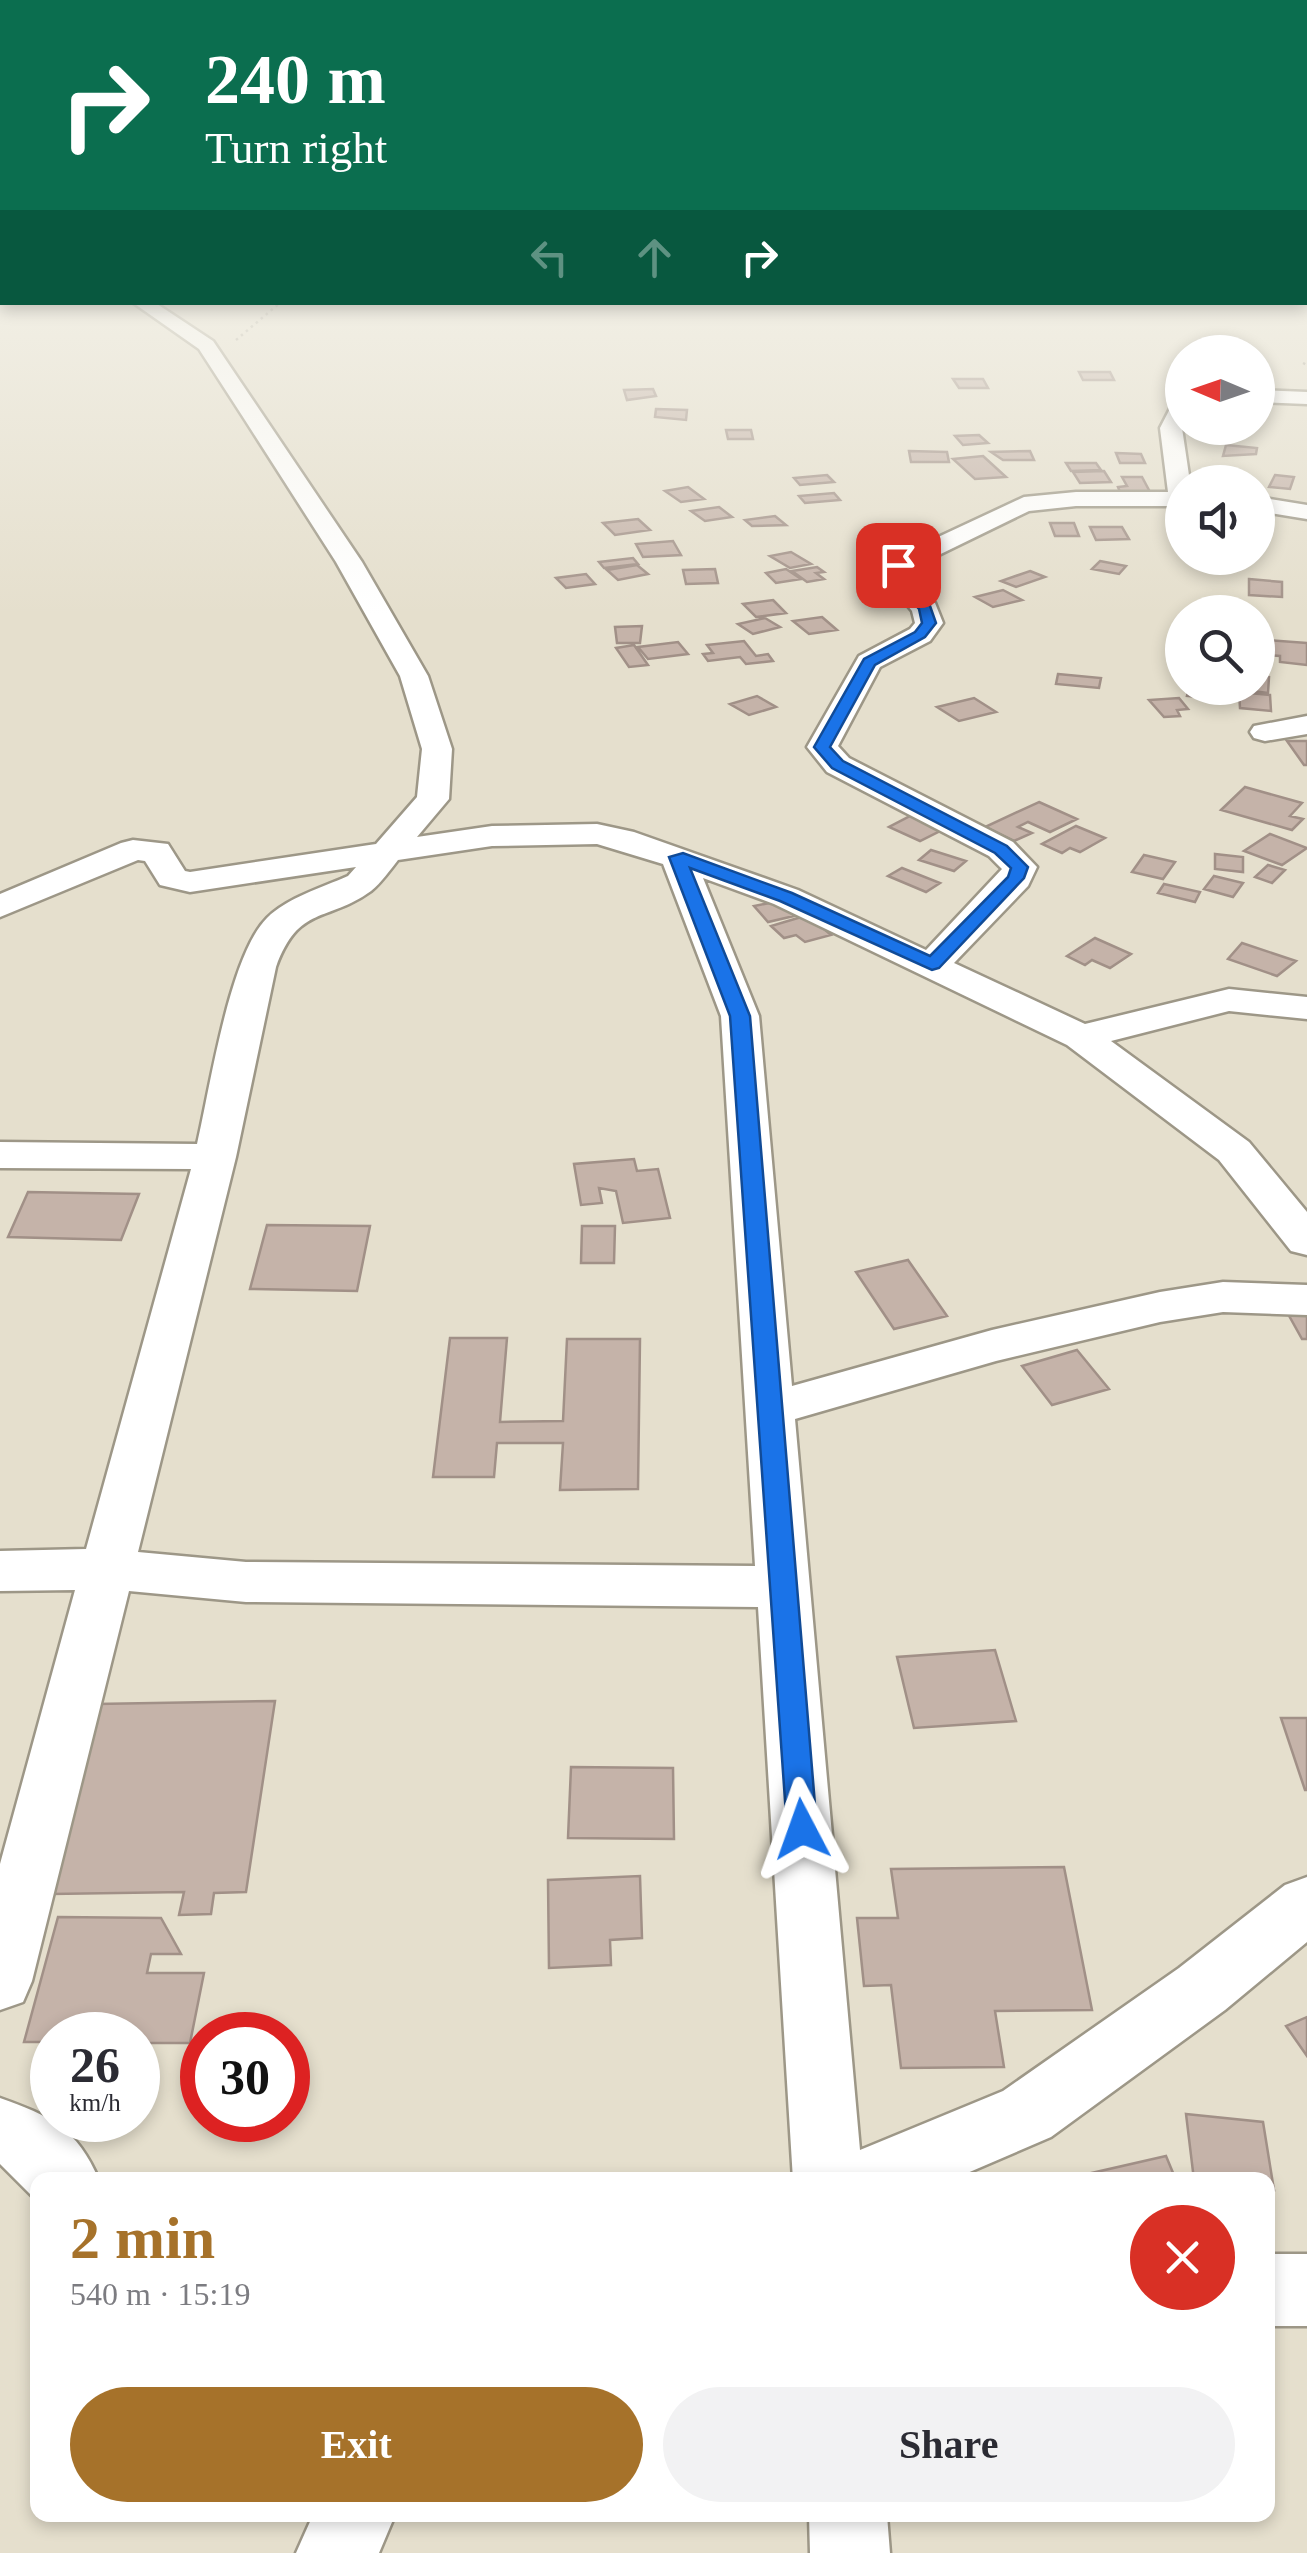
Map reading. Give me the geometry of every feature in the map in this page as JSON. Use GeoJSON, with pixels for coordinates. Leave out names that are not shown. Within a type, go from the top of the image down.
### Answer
{"type":"FeatureCollection","features":[{"type":"Feature","properties":{"kind":"street"},"geometry":{"type":"LineString","coordinates":[[0,1981],[215,1156],[258,967],[269,938],[293,914],[347,892],[434,799],[437,749],[414,676],[349,562],[227,377]]}},
{"type":"Feature","properties":{"kind":"street"},"geometry":{"type":"LineString","coordinates":[[1275,397],[1307,398]]}},
{"type":"Feature","properties":{"kind":"street"},"geometry":{"type":"LineString","coordinates":[[932,964],[1016,878],[1020,867],[1001,849],[838,765],[822,747],[869,662],[920,634],[929,623],[925,608],[896,576],[898,565],[1024,504],[1076,498],[1165,499]]}},
{"type":"Feature","properties":{"kind":"street"},"geometry":{"type":"LineString","coordinates":[[1275,507],[1307,512]]}},
{"type":"Feature","properties":{"kind":"street"},"geometry":{"type":"LineString","coordinates":[[1265,732],[1307,725]]}},
{"type":"Feature","properties":{"kind":"street"},"geometry":{"type":"LineString","coordinates":[[0,907],[134,850],[156,851],[172,878],[179,882],[492,836],[597,834],[677,857],[786,897],[1081,1037],[1234,1151],[1307,1241]]}},
{"type":"Feature","properties":{"kind":"street"},"geometry":{"type":"LineString","coordinates":[[677,857],[740,1016],[827,2172]]}},
{"type":"Feature","properties":{"kind":"street"},"geometry":{"type":"LineString","coordinates":[[1081,1037],[1228,1000],[1269,1001],[1307,1008]]}},
{"type":"Feature","properties":{"kind":"street"},"geometry":{"type":"LineString","coordinates":[[0,1155],[215,1156]]}},
{"type":"Feature","properties":{"kind":"street"},"geometry":{"type":"LineString","coordinates":[[768,1410],[992,1346],[1142,1311],[1223,1297],[1307,1300]]}},
{"type":"Feature","properties":{"kind":"street"},"geometry":{"type":"LineString","coordinates":[[0,1570],[108,1569],[246,1582],[783,1587]]}},
{"type":"Feature","properties":{"kind":"street"},"geometry":{"type":"LineString","coordinates":[[889,2172],[1028,2114],[1202,1989],[1307,1904]]}},
{"type":"Feature","properties":{"kind":"street"},"geometry":{"type":"LineString","coordinates":[[0,2131],[30,2142],[57,2172]]}},
{"type":"Feature","properties":{"kind":"street"},"geometry":{"type":"LineString","coordinates":[[1275,2290],[1307,2290]]}},
{"type":"Feature","properties":{"kind":"street"},"geometry":{"type":"LineString","coordinates":[[336,2553],[352,2522]]}},
{"type":"Feature","properties":{"kind":"street"},"geometry":{"type":"LineString","coordinates":[[848,2522],[850,2553]]}},
{"type":"Feature","properties":{"kind":"building"},"geometry":{"type":"Polygon","coordinates":[[[1082,377],[1114,380],[1083,380],[1082,377]]]}},
{"type":"Feature","properties":{"kind":"building"},"geometry":{"type":"Polygon","coordinates":[[[953,379],[983,379],[988,388],[959,388],[953,379]]]}},
{"type":"Feature","properties":{"kind":"building"},"geometry":{"type":"Polygon","coordinates":[[[653,389],[656,396],[627,400],[624,390],[653,389]]]}},
{"type":"Feature","properties":{"kind":"building"},"geometry":{"type":"Polygon","coordinates":[[[656,409],[687,410],[686,420],[655,417],[656,409]]]}},
{"type":"Feature","properties":{"kind":"building"},"geometry":{"type":"Polygon","coordinates":[[[726,430],[751,430],[753,439],[728,439],[726,430]]]}},
{"type":"Feature","properties":{"kind":"building"},"geometry":{"type":"Polygon","coordinates":[[[979,435],[988,443],[963,445],[955,436],[979,435]]]}},
{"type":"Feature","properties":{"kind":"building"},"geometry":{"type":"Polygon","coordinates":[[[1226,445],[1257,448],[1256,454],[1223,456],[1226,445]]]}},
{"type":"Feature","properties":{"kind":"building"},"geometry":{"type":"Polygon","coordinates":[[[909,451],[947,452],[949,462],[911,462],[909,451]]]}},
{"type":"Feature","properties":{"kind":"building"},"geometry":{"type":"Polygon","coordinates":[[[1030,451],[1034,460],[1003,460],[991,452],[1030,451]]]}},
{"type":"Feature","properties":{"kind":"building"},"geometry":{"type":"Polygon","coordinates":[[[1116,453],[1141,454],[1145,463],[1120,463],[1116,453]]]}},
{"type":"Feature","properties":{"kind":"building"},"geometry":{"type":"Polygon","coordinates":[[[983,456],[1006,477],[975,479],[953,459],[983,456]]]}},
{"type":"Feature","properties":{"kind":"building"},"geometry":{"type":"Polygon","coordinates":[[[1066,463],[1096,463],[1101,470],[1071,471],[1066,463]]]}},
{"type":"Feature","properties":{"kind":"building"},"geometry":{"type":"Polygon","coordinates":[[[1104,471],[1111,482],[1080,483],[1073,472],[1104,471]]]}},
{"type":"Feature","properties":{"kind":"building"},"geometry":{"type":"Polygon","coordinates":[[[827,475],[834,482],[800,485],[794,478],[827,475]]]}},
{"type":"Feature","properties":{"kind":"building"},"geometry":{"type":"Polygon","coordinates":[[[1275,475],[1294,477],[1290,489],[1275,488],[1275,475]]]}},
{"type":"Feature","properties":{"kind":"building"},"geometry":{"type":"Polygon","coordinates":[[[1122,477],[1142,477],[1150,492],[1120,492],[1118,487],[1127,486],[1122,477]]]}},
{"type":"Feature","properties":{"kind":"building"},"geometry":{"type":"Polygon","coordinates":[[[688,487],[704,499],[681,502],[665,491],[688,487]]]}},
{"type":"Feature","properties":{"kind":"building"},"geometry":{"type":"Polygon","coordinates":[[[834,493],[840,500],[805,503],[799,496],[834,493]]]}},
{"type":"Feature","properties":{"kind":"building"},"geometry":{"type":"Polygon","coordinates":[[[719,507],[732,517],[705,521],[691,511],[719,507]]]}},
{"type":"Feature","properties":{"kind":"building"},"geometry":{"type":"Polygon","coordinates":[[[775,516],[786,525],[752,526],[745,520],[775,516]]]}},
{"type":"Feature","properties":{"kind":"building"},"geometry":{"type":"Polygon","coordinates":[[[638,519],[650,530],[615,535],[603,523],[638,519]]]}},
{"type":"Feature","properties":{"kind":"building"},"geometry":{"type":"Polygon","coordinates":[[[1050,523],[1074,523],[1079,536],[1055,536],[1050,523]]]}},
{"type":"Feature","properties":{"kind":"building"},"geometry":{"type":"Polygon","coordinates":[[[1090,527],[1122,527],[1129,539],[1096,540],[1090,527]]]}},
{"type":"Feature","properties":{"kind":"building"},"geometry":{"type":"Polygon","coordinates":[[[673,541],[681,555],[643,557],[636,544],[673,541]]]}},
{"type":"Feature","properties":{"kind":"building"},"geometry":{"type":"Polygon","coordinates":[[[791,552],[811,564],[790,568],[770,556],[791,552]]]}},
{"type":"Feature","properties":{"kind":"building"},"geometry":{"type":"Polygon","coordinates":[[[633,558],[638,564],[604,568],[599,562],[633,558]]]}},
{"type":"Feature","properties":{"kind":"building"},"geometry":{"type":"Polygon","coordinates":[[[1100,561],[1126,566],[1119,574],[1092,569],[1100,561]]]}},
{"type":"Feature","properties":{"kind":"building"},"geometry":{"type":"Polygon","coordinates":[[[637,565],[648,574],[618,580],[607,570],[637,565]]]}},
{"type":"Feature","properties":{"kind":"building"},"geometry":{"type":"Polygon","coordinates":[[[817,567],[824,572],[816,573],[824,579],[807,582],[792,571],[817,567]]]}},
{"type":"Feature","properties":{"kind":"building"},"geometry":{"type":"Polygon","coordinates":[[[715,569],[718,583],[686,584],[683,570],[715,569]]]}},
{"type":"Feature","properties":{"kind":"building"},"geometry":{"type":"Polygon","coordinates":[[[786,569],[801,579],[776,583],[766,573],[786,569]]]}},
{"type":"Feature","properties":{"kind":"building"},"geometry":{"type":"Polygon","coordinates":[[[1030,571],[1045,577],[1016,587],[1001,581],[1030,571]]]}},
{"type":"Feature","properties":{"kind":"building"},"geometry":{"type":"Polygon","coordinates":[[[586,574],[595,584],[566,588],[556,578],[586,574]]]}},
{"type":"Feature","properties":{"kind":"building"},"geometry":{"type":"Polygon","coordinates":[[[1249,579],[1282,582],[1282,597],[1249,595],[1249,579]]]}},
{"type":"Feature","properties":{"kind":"building"},"geometry":{"type":"Polygon","coordinates":[[[1003,590],[1022,600],[993,607],[975,597],[1003,590]]]}},
{"type":"Feature","properties":{"kind":"building"},"geometry":{"type":"Polygon","coordinates":[[[773,600],[786,613],[756,617],[743,604],[773,600]]]}},
{"type":"Feature","properties":{"kind":"building"},"geometry":{"type":"Polygon","coordinates":[[[822,617],[837,630],[809,634],[793,621],[822,617]]]}},
{"type":"Feature","properties":{"kind":"building"},"geometry":{"type":"Polygon","coordinates":[[[765,618],[780,627],[753,634],[738,624],[765,618]]]}},
{"type":"Feature","properties":{"kind":"building"},"geometry":{"type":"Polygon","coordinates":[[[642,626],[640,643],[617,643],[615,627],[642,626]]]}},
{"type":"Feature","properties":{"kind":"building"},"geometry":{"type":"Polygon","coordinates":[[[744,641],[756,656],[768,654],[773,661],[746,664],[740,657],[708,661],[703,654],[713,653],[707,645],[744,641]]]}},
{"type":"Feature","properties":{"kind":"building"},"geometry":{"type":"Polygon","coordinates":[[[1275,641],[1307,643],[1307,665],[1280,662],[1280,656],[1275,656],[1275,641]]]}},
{"type":"Feature","properties":{"kind":"building"},"geometry":{"type":"Polygon","coordinates":[[[678,642],[688,654],[648,659],[638,647],[678,642]]]}},
{"type":"Feature","properties":{"kind":"building"},"geometry":{"type":"Polygon","coordinates":[[[634,645],[648,665],[629,667],[616,648],[634,645]]]}},
{"type":"Feature","properties":{"kind":"building"},"geometry":{"type":"Polygon","coordinates":[[[1058,674],[1101,678],[1099,688],[1056,684],[1058,674]]]}},
{"type":"Feature","properties":{"kind":"building"},"geometry":{"type":"Polygon","coordinates":[[[757,696],[776,707],[749,715],[730,704],[757,696]]]}},
{"type":"Feature","properties":{"kind":"building"},"geometry":{"type":"Polygon","coordinates":[[[974,698],[996,712],[959,721],[937,707],[974,698]]]}},
{"type":"Feature","properties":{"kind":"building"},"geometry":{"type":"Polygon","coordinates":[[[1165,699],[1165,705],[1185,705],[1188,709],[1177,710],[1180,716],[1164,717],[1149,700],[1165,699]]]}},
{"type":"Feature","properties":{"kind":"building"},"geometry":{"type":"Polygon","coordinates":[[[1240,705],[1271,705],[1271,711],[1240,705]]]}},
{"type":"Feature","properties":{"kind":"building"},"geometry":{"type":"Polygon","coordinates":[[[1287,741],[1307,741],[1307,765],[1304,765],[1287,741]]]}},
{"type":"Feature","properties":{"kind":"building"},"geometry":{"type":"Polygon","coordinates":[[[1245,787],[1302,803],[1290,816],[1303,819],[1292,830],[1221,810],[1245,787]]]}},
{"type":"Feature","properties":{"kind":"building"},"geometry":{"type":"Polygon","coordinates":[[[1039,802],[1077,819],[1050,832],[1028,822],[1018,827],[1032,833],[1014,841],[985,827],[1039,802]]]}},
{"type":"Feature","properties":{"kind":"building"},"geometry":{"type":"Polygon","coordinates":[[[916,813],[948,827],[920,841],[889,827],[916,813]]]}},
{"type":"Feature","properties":{"kind":"building"},"geometry":{"type":"Polygon","coordinates":[[[1076,826],[1105,838],[1080,852],[1070,848],[1062,853],[1042,844],[1076,826]]]}},
{"type":"Feature","properties":{"kind":"building"},"geometry":{"type":"Polygon","coordinates":[[[1270,834],[1307,848],[1282,865],[1244,851],[1270,834]]]}},
{"type":"Feature","properties":{"kind":"building"},"geometry":{"type":"Polygon","coordinates":[[[931,850],[966,861],[954,871],[919,860],[931,850]]]}},
{"type":"Feature","properties":{"kind":"building"},"geometry":{"type":"Polygon","coordinates":[[[1215,854],[1243,857],[1243,872],[1215,869],[1215,854]]]}},
{"type":"Feature","properties":{"kind":"building"},"geometry":{"type":"Polygon","coordinates":[[[1144,855],[1175,862],[1163,879],[1132,872],[1144,855]]]}},
{"type":"Feature","properties":{"kind":"building"},"geometry":{"type":"Polygon","coordinates":[[[1268,865],[1285,870],[1272,883],[1255,877],[1268,865]]]}},
{"type":"Feature","properties":{"kind":"building"},"geometry":{"type":"Polygon","coordinates":[[[902,868],[940,883],[926,892],[888,876],[902,868]]]}},
{"type":"Feature","properties":{"kind":"building"},"geometry":{"type":"Polygon","coordinates":[[[1214,876],[1243,883],[1233,897],[1204,889],[1214,876]]]}},
{"type":"Feature","properties":{"kind":"building"},"geometry":{"type":"Polygon","coordinates":[[[1164,884],[1200,892],[1195,902],[1158,893],[1164,884]]]}},
{"type":"Feature","properties":{"kind":"building"},"geometry":{"type":"Polygon","coordinates":[[[780,901],[794,916],[768,922],[754,906],[780,901]]]}},
{"type":"Feature","properties":{"kind":"building"},"geometry":{"type":"Polygon","coordinates":[[[808,915],[831,935],[805,942],[796,935],[784,938],[771,926],[808,915]]]}},
{"type":"Feature","properties":{"kind":"building"},"geometry":{"type":"Polygon","coordinates":[[[1095,938],[1131,954],[1110,968],[1092,960],[1085,965],[1067,956],[1095,938]]]}},
{"type":"Feature","properties":{"kind":"building"},"geometry":{"type":"Polygon","coordinates":[[[1242,943],[1296,961],[1277,976],[1228,959],[1242,943]]]}},
{"type":"Feature","properties":{"kind":"building"},"geometry":{"type":"Polygon","coordinates":[[[634,1159],[637,1171],[658,1169],[670,1218],[623,1223],[616,1191],[599,1188],[602,1203],[581,1205],[574,1164],[634,1159]]]}},
{"type":"Feature","properties":{"kind":"building"},"geometry":{"type":"Polygon","coordinates":[[[28,1192],[139,1194],[121,1240],[8,1237],[28,1192]]]}},
{"type":"Feature","properties":{"kind":"building"},"geometry":{"type":"Polygon","coordinates":[[[267,1225],[370,1226],[357,1291],[250,1289],[267,1225]]]}},
{"type":"Feature","properties":{"kind":"building"},"geometry":{"type":"Polygon","coordinates":[[[582,1226],[615,1226],[614,1263],[581,1263],[582,1226]]]}},
{"type":"Feature","properties":{"kind":"building"},"geometry":{"type":"Polygon","coordinates":[[[908,1260],[947,1316],[894,1329],[856,1272],[908,1260]]]}},
{"type":"Feature","properties":{"kind":"building"},"geometry":{"type":"Polygon","coordinates":[[[1307,1310],[1307,1339],[1302,1339],[1287,1312],[1307,1310]]]}},
{"type":"Feature","properties":{"kind":"building"},"geometry":{"type":"Polygon","coordinates":[[[450,1338],[507,1338],[500,1422],[563,1421],[567,1339],[640,1339],[638,1489],[560,1490],[563,1443],[497,1443],[494,1477],[433,1477],[450,1338]]]}},
{"type":"Feature","properties":{"kind":"building"},"geometry":{"type":"Polygon","coordinates":[[[1077,1350],[1109,1389],[1052,1405],[1022,1366],[1077,1350]]]}},
{"type":"Feature","properties":{"kind":"building"},"geometry":{"type":"Polygon","coordinates":[[[995,1650],[1016,1721],[914,1728],[897,1657],[995,1650]]]}},
{"type":"Feature","properties":{"kind":"building"},"geometry":{"type":"Polygon","coordinates":[[[275,1701],[246,1892],[214,1893],[211,1914],[179,1915],[184,1892],[52,1894],[96,1704],[275,1701]]]}},
{"type":"Feature","properties":{"kind":"building"},"geometry":{"type":"Polygon","coordinates":[[[1281,1718],[1307,1718],[1307,1790],[1305,1790],[1281,1718]]]}},
{"type":"Feature","properties":{"kind":"building"},"geometry":{"type":"Polygon","coordinates":[[[571,1767],[673,1768],[674,1839],[568,1838],[571,1767]]]}},
{"type":"Feature","properties":{"kind":"building"},"geometry":{"type":"Polygon","coordinates":[[[1064,1867],[1092,2010],[995,2011],[1004,2067],[901,2068],[891,1985],[864,1986],[857,1918],[898,1918],[891,1869],[1064,1867]]]}},
{"type":"Feature","properties":{"kind":"building"},"geometry":{"type":"Polygon","coordinates":[[[640,1876],[642,1938],[610,1940],[611,1965],[549,1968],[548,1880],[640,1876]]]}},
{"type":"Feature","properties":{"kind":"building"},"geometry":{"type":"Polygon","coordinates":[[[58,1917],[161,1918],[181,1954],[151,1954],[147,1973],[204,1973],[196,2012],[180,2012],[180,2043],[160,2043],[160,2012],[32,2012],[58,1917]]]}},
{"type":"Feature","properties":{"kind":"building"},"geometry":{"type":"Polygon","coordinates":[[[1307,2017],[1307,2056],[1286,2026],[1307,2017]]]}},
{"type":"Feature","properties":{"kind":"building"},"geometry":{"type":"Polygon","coordinates":[[[30,2020],[30,2042],[24,2042],[30,2020]]]}},
{"type":"Feature","properties":{"kind":"building"},"geometry":{"type":"Polygon","coordinates":[[[1186,2114],[1263,2122],[1271,2172],[1193,2172],[1186,2114]]]}},
{"type":"Feature","properties":{"kind":"building"},"geometry":{"type":"Polygon","coordinates":[[[1166,2156],[1173,2172],[1096,2172],[1166,2156]]]}},
{"type":"Feature","properties":{"kind":"route"},"geometry":{"type":"LineString","coordinates":[[802,1829],[740,1016],[677,857],[786,897],[932,964],[1016,878],[1020,867],[1001,849],[838,765],[822,747],[869,662],[920,634],[929,623],[925,608],[896,576],[898,565]]}}]}
